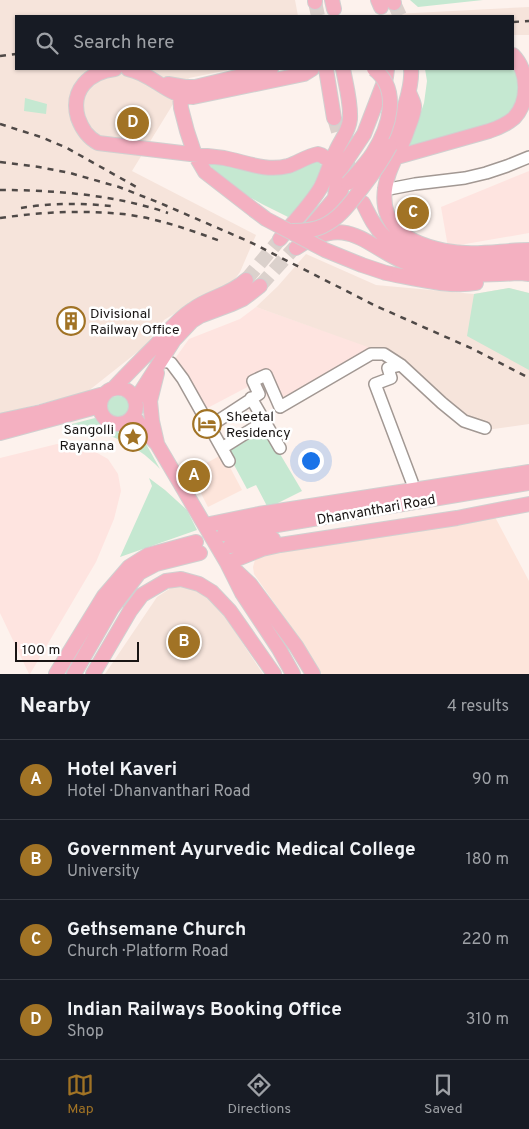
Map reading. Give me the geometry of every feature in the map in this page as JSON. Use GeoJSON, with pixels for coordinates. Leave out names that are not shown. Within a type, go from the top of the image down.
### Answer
{"type":"FeatureCollection","features":[{"type":"Feature","properties":{"kind":"main road"},"geometry":{"type":"LineString","coordinates":[[285,235],[321,227],[336,219],[347,208],[379,165],[393,152],[446,143],[498,127],[513,119],[518,115],[527,99],[528,91],[525,72],[520,62],[514,56]]}},
{"type":"Feature","properties":{"kind":"main road"},"geometry":{"type":"LineString","coordinates":[[110,70],[93,76],[83,84],[77,96],[77,113],[81,125],[91,139],[98,143],[224,158],[273,168],[286,167],[318,154],[332,162]]}},
{"type":"Feature","properties":{"kind":"main road"},"geometry":{"type":"LineString","coordinates":[[132,70],[141,72],[173,92],[267,70]]}},
{"type":"Feature","properties":{"kind":"main road"},"geometry":{"type":"LineString","coordinates":[[182,91],[186,97],[203,95],[304,74],[310,70]]}},
{"type":"Feature","properties":{"kind":"main road"},"geometry":{"type":"LineString","coordinates":[[326,70],[334,118]]}},
{"type":"Feature","properties":{"kind":"main road"},"geometry":{"type":"LineString","coordinates":[[285,235],[320,188],[347,130],[350,121],[343,70]]}},
{"type":"Feature","properties":{"kind":"main road"},"geometry":{"type":"LineString","coordinates":[[375,70],[387,85],[390,95],[390,113],[384,130],[373,154],[335,197],[296,248],[324,234],[344,232],[366,240],[394,257],[418,267],[442,273],[486,276],[529,274]]}},
{"type":"Feature","properties":{"kind":"main road"},"geometry":{"type":"LineString","coordinates":[[335,197],[342,167],[364,134],[386,77],[387,70]]}},
{"type":"Feature","properties":{"kind":"main road"},"geometry":{"type":"LineString","coordinates":[[411,70],[412,76],[384,190],[385,207],[391,223],[402,234],[425,246],[454,252],[529,250]]}},
{"type":"Feature","properties":{"kind":"main road"},"geometry":{"type":"LineString","coordinates":[[182,91],[181,108],[195,155],[205,172],[285,235],[386,273],[444,283],[468,284],[481,282],[486,276]]}},
{"type":"Feature","properties":{"kind":"main road"},"geometry":{"type":"LineString","coordinates":[[363,203],[375,226],[383,236],[402,249],[417,255],[461,265],[529,263]]}},
{"type":"Feature","properties":{"kind":"main road"},"geometry":{"type":"LineString","coordinates":[[157,444],[150,401],[160,356],[170,328],[194,308],[231,291],[246,280]]}},
{"type":"Feature","properties":{"kind":"main road"},"geometry":{"type":"LineString","coordinates":[[160,356],[129,371],[106,397],[101,411],[107,420],[118,424],[130,421],[136,411],[136,401],[160,356],[192,321],[243,299],[260,286]]}},
{"type":"Feature","properties":{"kind":"main road"},"geometry":{"type":"LineString","coordinates":[[0,433],[106,397],[124,389],[136,401]]}},
{"type":"Feature","properties":{"kind":"main road"},"geometry":{"type":"LineString","coordinates":[[0,421],[106,397]]}},
{"type":"Feature","properties":{"kind":"main road"},"geometry":{"type":"LineString","coordinates":[[134,416],[141,427],[157,444],[205,526],[226,549],[296,646],[313,674]]}},
{"type":"Feature","properties":{"kind":"main road"},"geometry":{"type":"LineString","coordinates":[[205,526],[259,514],[529,472]]}},
{"type":"Feature","properties":{"kind":"main road","name":"Dhanvanthari Road"},"geometry":{"type":"LineString","coordinates":[[226,549],[529,483]]}},
{"type":"Feature","properties":{"kind":"main road","name":"Dhanvanthari Road"},"geometry":{"type":"LineString","coordinates":[[226,549],[529,496]]}},
{"type":"Feature","properties":{"kind":"main road"},"geometry":{"type":"LineString","coordinates":[[226,549],[262,549],[457,518],[529,504]]}},
{"type":"Feature","properties":{"kind":"main road"},"geometry":{"type":"LineString","coordinates":[[56,674],[104,596],[129,567],[148,555],[198,548],[156,564],[139,573],[112,608],[74,674]]}},
{"type":"Feature","properties":{"kind":"main road"},"geometry":{"type":"LineString","coordinates":[[226,549],[242,593],[293,674]]}},
{"type":"Feature","properties":{"kind":"main road"},"geometry":{"type":"LineString","coordinates":[[93,674],[130,611],[142,595],[166,580],[181,579],[198,584],[229,599],[262,642],[276,645]]}},
{"type":"Feature","properties":{"kind":"main road"},"geometry":{"type":"LineString","coordinates":[[212,592],[230,611],[274,674]]}},
{"type":"Feature","properties":{"kind":"street"},"geometry":{"type":"LineString","coordinates":[[384,190],[465,178],[486,173],[529,157]]}},
{"type":"Feature","properties":{"kind":"street"},"geometry":{"type":"LineString","coordinates":[[210,426],[259,394],[253,381],[266,375],[280,407],[371,354],[384,354],[401,365],[464,421],[485,428]]}},
{"type":"Feature","properties":{"kind":"street"},"geometry":{"type":"LineString","coordinates":[[160,356],[172,363],[183,379],[229,461]]}},
{"type":"Feature","properties":{"kind":"street"},"geometry":{"type":"LineString","coordinates":[[401,365],[388,368],[391,378],[375,384],[412,482]]}},
{"type":"Feature","properties":{"kind":"street"},"geometry":{"type":"LineString","coordinates":[[251,398],[280,448]]}},
{"type":"Feature","properties":{"kind":"street"},"geometry":{"type":"LineString","coordinates":[[222,448],[265,421]]}},
{"type":"Feature","properties":{"kind":"shaded area"},"geometry":{"type":"Polygon","coordinates":[[[0,0],[295,0],[298,15],[15,15],[15,70],[228,70],[189,78],[132,171],[256,235],[240,272],[230,286],[200,298],[164,320],[145,346],[87,392],[0,414],[0,0]]]}},
{"type":"Feature","properties":{"kind":"shaded area"},"geometry":{"type":"Polygon","coordinates":[[[529,7],[529,35],[514,35],[514,15],[375,15],[529,7]]]}},
{"type":"Feature","properties":{"kind":"shaded area"},"geometry":{"type":"Polygon","coordinates":[[[529,171],[529,233],[448,247],[441,207],[529,171]]]}},
{"type":"Feature","properties":{"kind":"shaded area"},"geometry":{"type":"Polygon","coordinates":[[[306,254],[376,285],[474,294],[509,288],[529,293],[529,424],[486,430],[421,385],[379,351],[256,307],[278,286],[306,254]]]}},
{"type":"Feature","properties":{"kind":"shaded area"},"geometry":{"type":"Polygon","coordinates":[[[256,307],[373,348],[275,407],[257,382],[198,413],[169,367],[189,339],[240,319],[256,307]]]}},
{"type":"Feature","properties":{"kind":"shaded area"},"geometry":{"type":"Polygon","coordinates":[[[57,444],[92,450],[108,459],[118,474],[121,491],[114,519],[96,562],[29,674],[0,613],[0,458],[57,444]]]}},
{"type":"Feature","properties":{"kind":"shaded area"},"geometry":{"type":"Polygon","coordinates":[[[223,454],[242,490],[208,507],[190,472],[223,454]]]}},
{"type":"Feature","properties":{"kind":"shaded area"},"geometry":{"type":"Polygon","coordinates":[[[495,517],[529,581],[529,674],[320,674],[305,647],[254,574],[255,560],[261,554],[495,517]]]}},
{"type":"Feature","properties":{"kind":"shaded area"},"geometry":{"type":"Polygon","coordinates":[[[177,584],[199,589],[220,609],[263,674],[105,674],[157,597],[177,584]]]}},
{"type":"Feature","properties":{"kind":"green space"},"geometry":{"type":"Polygon","coordinates":[[[410,0],[483,0],[418,7],[410,0]]]}},
{"type":"Feature","properties":{"kind":"green space"},"geometry":{"type":"Polygon","coordinates":[[[514,64],[521,98],[506,119],[409,147],[424,103],[427,81],[425,70],[514,70],[514,64]]]}},
{"type":"Feature","properties":{"kind":"green space"},"geometry":{"type":"Polygon","coordinates":[[[25,98],[47,104],[46,114],[24,111],[25,98]]]}},
{"type":"Feature","properties":{"kind":"green space"},"geometry":{"type":"Polygon","coordinates":[[[318,161],[322,166],[316,180],[304,200],[288,217],[234,187],[207,162],[310,163],[318,161]]]}},
{"type":"Feature","properties":{"kind":"green space"},"geometry":{"type":"Polygon","coordinates":[[[509,288],[529,293],[529,370],[467,336],[474,294],[509,288]]]}},
{"type":"Feature","properties":{"kind":"green space"},"geometry":{"type":"Polygon","coordinates":[[[118,396],[126,399],[129,407],[126,415],[118,418],[110,415],[107,407],[110,399],[118,396]]]}},
{"type":"Feature","properties":{"kind":"green space"},"geometry":{"type":"Polygon","coordinates":[[[95,418],[103,426],[122,434],[136,426],[160,469],[142,453],[116,438],[90,430],[72,429],[72,424],[95,418]]]}},
{"type":"Feature","properties":{"kind":"green space"},"geometry":{"type":"Polygon","coordinates":[[[264,427],[302,491],[268,508],[256,485],[247,489],[226,450],[264,427]]]}},
{"type":"Feature","properties":{"kind":"green space"},"geometry":{"type":"Polygon","coordinates":[[[149,478],[187,510],[197,530],[120,557],[152,486],[149,478]]]}},
{"type":"Feature","properties":{"kind":"tunnel"},"geometry":{"type":"LineString","coordinates":[[315,2],[318,15]]}},
{"type":"Feature","properties":{"kind":"tunnel"},"geometry":{"type":"LineString","coordinates":[[394,3],[400,15]]}},
{"type":"Feature","properties":{"kind":"tunnel"},"geometry":{"type":"LineString","coordinates":[[334,118],[356,186]]}},
{"type":"Feature","properties":{"kind":"tunnel"},"geometry":{"type":"LineString","coordinates":[[246,280],[280,239]]}},
{"type":"Feature","properties":{"kind":"tunnel"},"geometry":{"type":"LineString","coordinates":[[260,286],[295,247]]}},
{"type":"Feature","properties":{"kind":"railway"},"geometry":{"type":"LineString","coordinates":[[514,22],[529,21]]}},
{"type":"Feature","properties":{"kind":"railway"},"geometry":{"type":"LineString","coordinates":[[0,56],[15,54]]}},
{"type":"Feature","properties":{"kind":"railway"},"geometry":{"type":"LineString","coordinates":[[0,124],[41,137],[67,148],[140,189]]}},
{"type":"Feature","properties":{"kind":"railway"},"geometry":{"type":"LineString","coordinates":[[0,162],[70,173],[119,187],[160,203],[250,242],[376,306],[473,349],[529,378]]}},
{"type":"Feature","properties":{"kind":"railway"},"geometry":{"type":"LineString","coordinates":[[0,190],[85,195],[128,202],[168,213]]}},
{"type":"Feature","properties":{"kind":"railway"},"geometry":{"type":"LineString","coordinates":[[21,208],[66,204],[111,206]]}},
{"type":"Feature","properties":{"kind":"railway"},"geometry":{"type":"LineString","coordinates":[[0,218],[62,212],[123,214],[172,224],[220,241]]}},
{"type":"Feature","properties":{"kind":"place","name":"Indian Railways Booking Office"},"geometry":{"type":"Point","coordinates":[133,123]}},
{"type":"Feature","properties":{"kind":"place","name":"Gethsemane Church"},"geometry":{"type":"Point","coordinates":[413,213]}},
{"type":"Feature","properties":{"kind":"place","name":"Divisional Railway Office"},"geometry":{"type":"Point","coordinates":[71,321]}},
{"type":"Feature","properties":{"kind":"place","name":"Sheetal Residency"},"geometry":{"type":"Point","coordinates":[207,424]}},
{"type":"Feature","properties":{"kind":"place","name":"Sangolli Rayanna"},"geometry":{"type":"Point","coordinates":[133,437]}},
{"type":"Feature","properties":{"kind":"place","name":"Hotel Kaveri"},"geometry":{"type":"Point","coordinates":[194,476]}},
{"type":"Feature","properties":{"kind":"place","name":"Government Ayurvedic Medical College"},"geometry":{"type":"Point","coordinates":[184,642]}}]}
